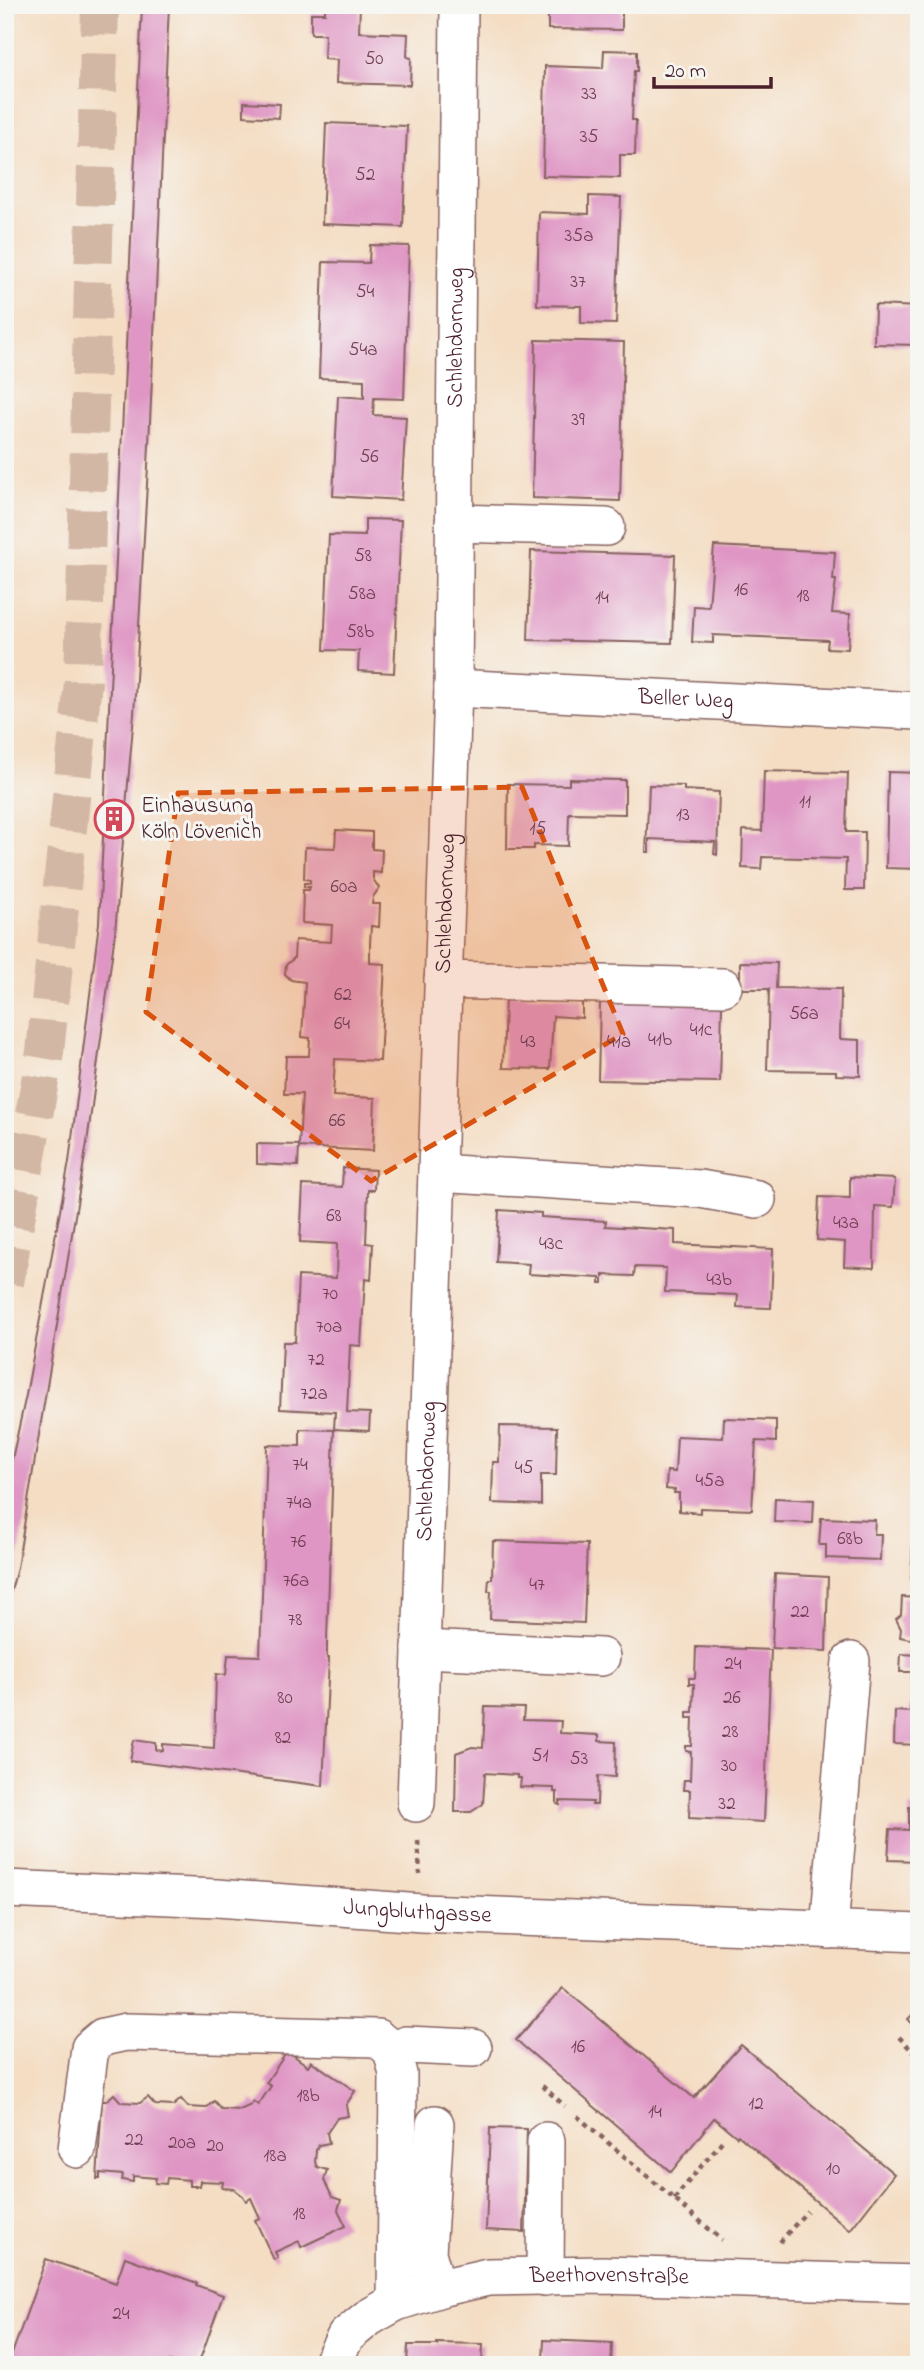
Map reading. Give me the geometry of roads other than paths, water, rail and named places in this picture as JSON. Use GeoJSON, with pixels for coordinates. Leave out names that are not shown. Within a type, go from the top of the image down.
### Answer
{"type":"FeatureCollection","features":[{"type":"Feature","properties":{"kind":"street","name":"Schlehdornweg"},"geometry":{"type":"LineString","coordinates":[[416,1803],[453,688],[459,5]]}},
{"type":"Feature","properties":{"kind":"street"},"geometry":{"type":"LineString","coordinates":[[454,523],[606,527]]}},
{"type":"Feature","properties":{"kind":"street","name":"Beller Weg"},"geometry":{"type":"LineString","coordinates":[[453,688],[919,711]]}},
{"type":"Feature","properties":{"kind":"street"},"geometry":{"type":"LineString","coordinates":[[443,980],[723,987]]}},
{"type":"Feature","properties":{"kind":"street"},"geometry":{"type":"LineString","coordinates":[[437,1173],[700,1189],[757,1199]]}},
{"type":"Feature","properties":{"kind":"street"},"geometry":{"type":"LineString","coordinates":[[421,1649],[600,1657]]}},
{"type":"Feature","properties":{"kind":"street"},"geometry":{"type":"LineString","coordinates":[[829,1930],[851,1661]]}},
{"type":"Feature","properties":{"kind":"street","name":"Jungbluthgasse"},"geometry":{"type":"LineString","coordinates":[[5,1889],[217,1898],[422,1913],[919,1933]]}},
{"type":"Feature","properties":{"kind":"street"},"geometry":{"type":"LineString","coordinates":[[77,2149],[90,2048],[103,2037],[125,2032],[377,2038],[392,2050],[398,2074],[396,2302]]}},
{"type":"Feature","properties":{"kind":"street"},"geometry":{"type":"LineString","coordinates":[[392,2050],[407,2045],[474,2048]]}},
{"type":"Feature","properties":{"kind":"street"},"geometry":{"type":"LineString","coordinates":[[435,2123],[427,2253],[437,2288]]}},
{"type":"Feature","properties":{"kind":"street"},"geometry":{"type":"LineString","coordinates":[[545,2277],[546,2141]]}},
{"type":"Feature","properties":{"kind":"street","name":"Beethovenstraße"},"geometry":{"type":"LineString","coordinates":[[331,2365],[346,2336],[368,2318],[396,2302],[437,2288],[488,2277],[603,2275],[919,2284]]}},
{"type":"Feature","properties":{"kind":"tunnel"},"geometry":{"type":"LineString","coordinates":[[5,1283],[45,1052],[83,682],[100,5]]}},
{"type":"Feature","properties":{"kind":"place","name":"Einhausung Köln Lövenich"},"geometry":{"type":"Point","coordinates":[114,819]}}]}
